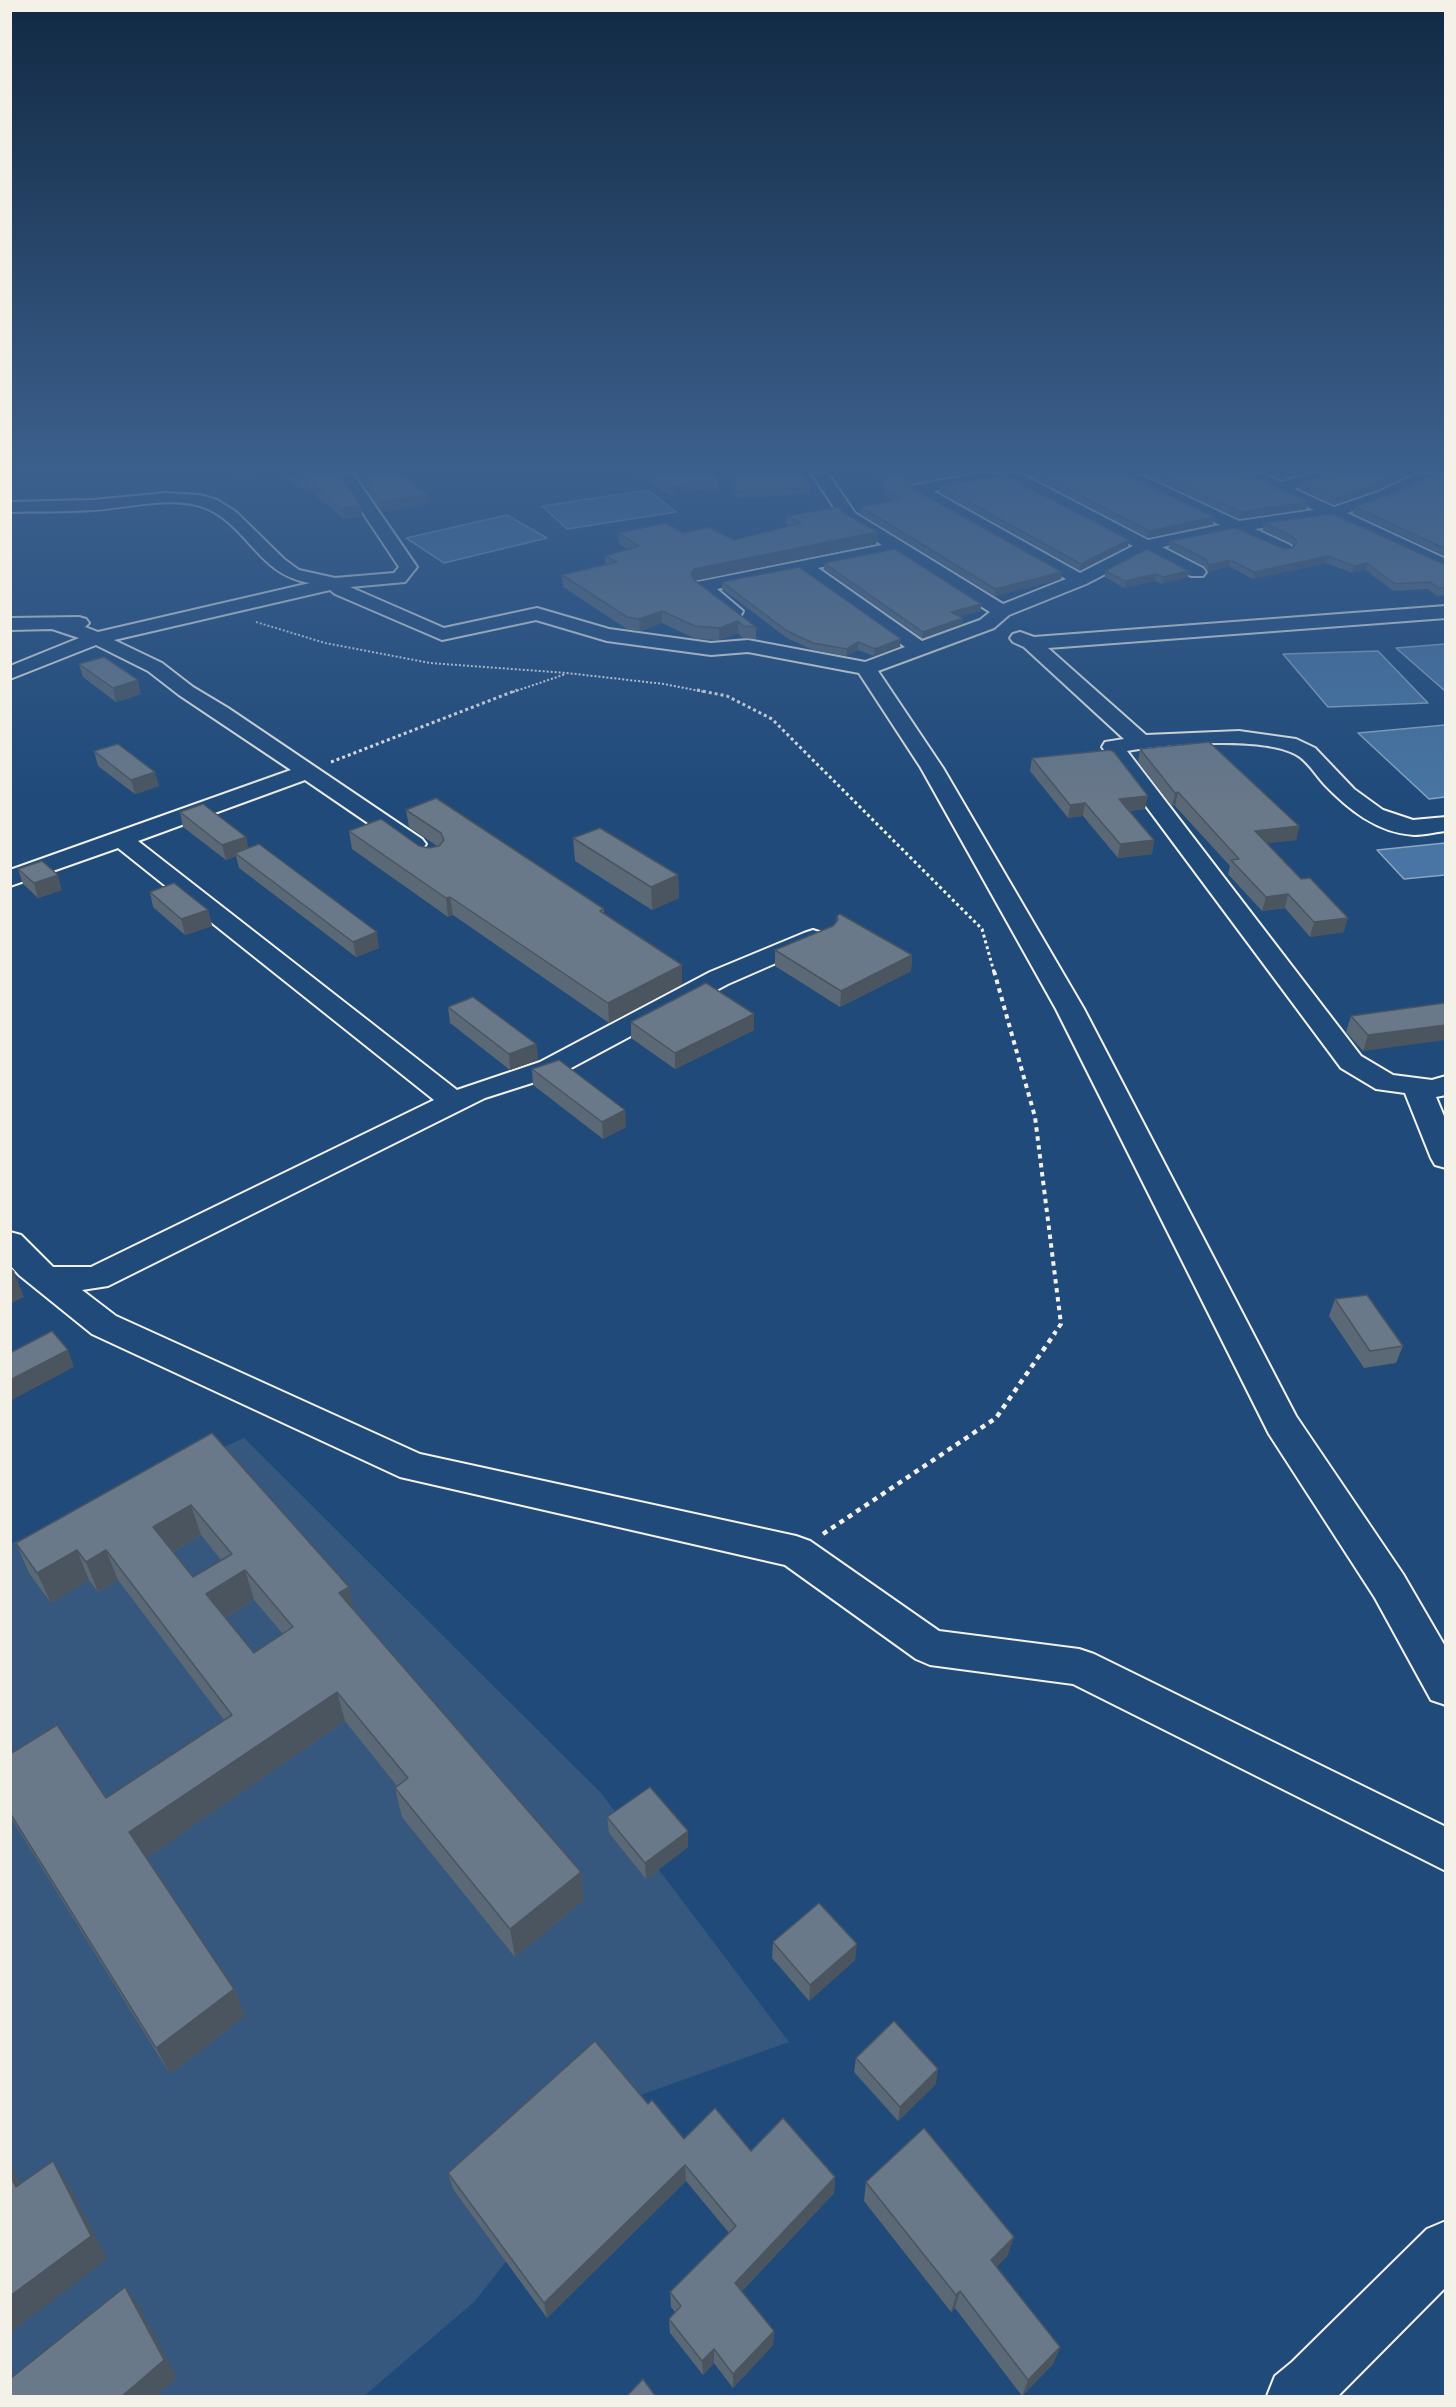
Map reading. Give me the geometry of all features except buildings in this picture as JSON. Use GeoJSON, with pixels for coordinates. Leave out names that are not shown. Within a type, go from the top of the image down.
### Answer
{"type":"FeatureCollection","features":[{"type":"Feature","properties":{"kind":"street"},"geometry":{"type":"LineString","coordinates":[[10,673],[97,638],[321,586]]}},
{"type":"Feature","properties":{"kind":"street"},"geometry":{"type":"LineString","coordinates":[[338,586],[341,590],[442,634],[537,614],[607,635],[711,649],[748,646],[833,660],[866,668],[920,649],[1066,586]]}},
{"type":"Feature","properties":{"kind":"street"},"geometry":{"type":"LineString","coordinates":[[702,586],[793,655]]}},
{"type":"Feature","properties":{"kind":"street"},"geometry":{"type":"LineString","coordinates":[[832,586],[920,649]]}},
{"type":"Feature","properties":{"kind":"street"},"geometry":{"type":"LineString","coordinates":[[952,586],[1030,644],[1139,741]]}},
{"type":"Feature","properties":{"kind":"street"},"geometry":{"type":"LineString","coordinates":[[10,624],[59,625],[212,612]]}},
{"type":"Feature","properties":{"kind":"street"},"geometry":{"type":"LineString","coordinates":[[1030,644],[1446,612]]}},
{"type":"Feature","properties":{"kind":"street"},"geometry":{"type":"LineString","coordinates":[[59,625],[97,638],[155,667],[186,691],[308,771],[432,857]]}},
{"type":"Feature","properties":{"kind":"street"},"geometry":{"type":"LineString","coordinates":[[866,668],[932,768],[1070,1009],[1282,1424],[1389,1586],[1446,1687]]}},
{"type":"Feature","properties":{"kind":"street"},"geometry":{"type":"LineString","coordinates":[[1446,824],[1410,827],[1377,817],[1355,803],[1304,750],[1276,740],[1244,738],[1139,741],[1113,747],[1351,1062],[1386,1083],[1416,1085],[1433,1089],[1446,1085]]}},
{"type":"Feature","properties":{"kind":"street"},"geometry":{"type":"LineString","coordinates":[[10,879],[308,771]]}},
{"type":"Feature","properties":{"kind":"street"},"geometry":{"type":"LineString","coordinates":[[121,839],[453,1102]]}},
{"type":"Feature","properties":{"kind":"street"},"geometry":{"type":"LineString","coordinates":[[46,1279],[96,1278],[453,1102],[475,1092],[550,1068],[719,978],[822,934]]}},
{"type":"Feature","properties":{"kind":"street"},"geometry":{"type":"LineString","coordinates":[[1416,1085],[1446,1158]]}},
{"type":"Feature","properties":{"kind":"street"},"geometry":{"type":"LineString","coordinates":[[12,1246],[31,1267],[104,1325],[413,1467],[796,1552],[930,1647],[1079,1667],[1446,1850]]}},
{"type":"Feature","properties":{"kind":"street"},"geometry":{"type":"LineString","coordinates":[[1295,2397],[1446,2248]]}},
{"type":"Feature","properties":{"kind":"path"},"geometry":{"type":"LineString","coordinates":[[212,612],[325,643],[430,663],[567,673],[664,684],[727,696],[772,719],[982,929],[1035,1117],[1061,1324],[996,1418],[796,1552]]}},
{"type":"Feature","properties":{"kind":"path"},"geometry":{"type":"LineString","coordinates":[[308,771],[485,701],[567,673]]}},
{"type":"Feature","properties":{"kind":"shaded area"},"geometry":{"type":"Polygon","coordinates":[[[1445,644],[1445,691],[1396,648],[1445,644]]]}},
{"type":"Feature","properties":{"kind":"shaded area"},"geometry":{"type":"Polygon","coordinates":[[[1378,651],[1428,703],[1328,707],[1283,654],[1378,651]]]}},
{"type":"Feature","properties":{"kind":"shaded area"},"geometry":{"type":"Polygon","coordinates":[[[1445,725],[1445,797],[1429,799],[1358,733],[1445,725]]]}},
{"type":"Feature","properties":{"kind":"shaded area"},"geometry":{"type":"Polygon","coordinates":[[[1445,843],[1445,875],[1404,879],[1377,850],[1445,843]]]}},
{"type":"Feature","properties":{"kind":"shaded area"},"geometry":{"type":"Polygon","coordinates":[[[244,1438],[601,1793],[789,2042],[638,2096],[474,2302],[364,2396],[11,2396],[10,1544],[244,1438]]]}}]}
